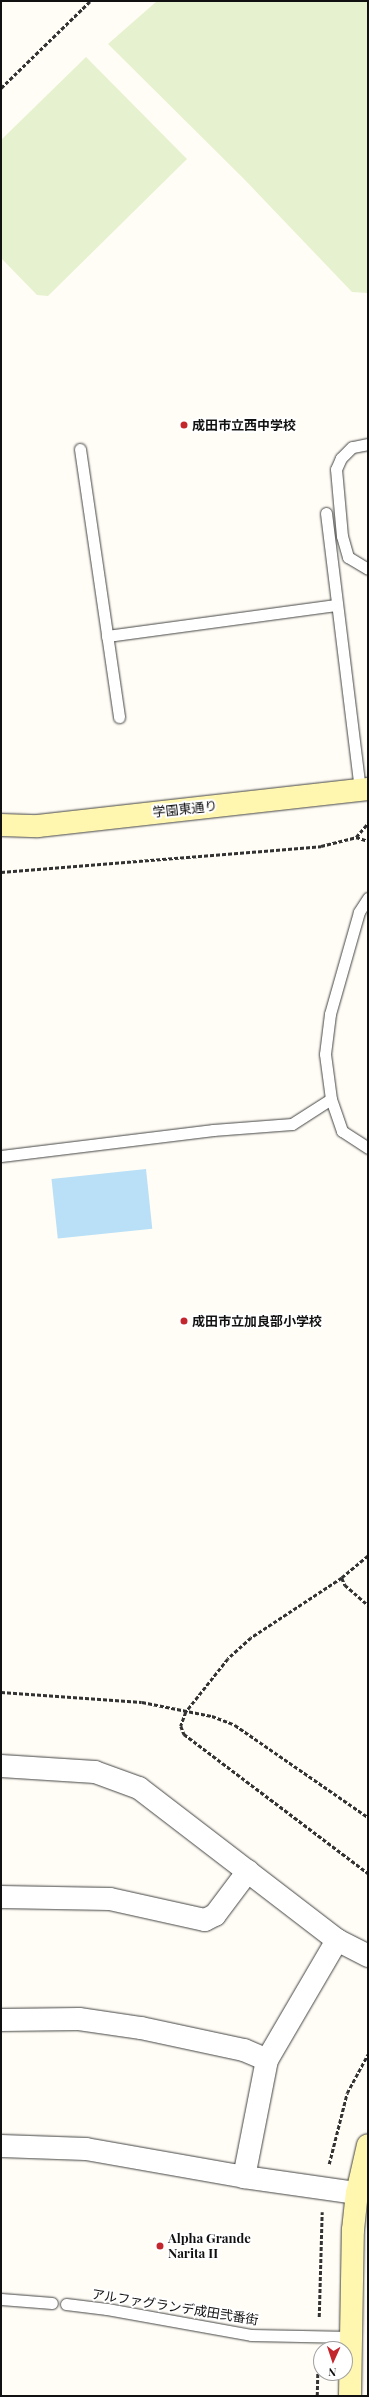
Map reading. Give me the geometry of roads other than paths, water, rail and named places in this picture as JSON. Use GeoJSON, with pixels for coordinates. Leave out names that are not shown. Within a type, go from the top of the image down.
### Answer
{"type":"FeatureCollection","features":[{"type":"Feature","properties":{"kind":"street","name":"学園東通り"},"geometry":{"type":"LineString","coordinates":[[1,824],[38,826],[364,789]]}},
{"type":"Feature","properties":{"kind":"street"},"geometry":{"type":"LineString","coordinates":[[1,1766],[95,1772],[139,1788],[337,1940],[368,1956]]}},
{"type":"Feature","properties":{"kind":"street"},"geometry":{"type":"LineString","coordinates":[[1,1897],[110,1899],[205,1920],[215,1916],[248,1871]]}},
{"type":"Feature","properties":{"kind":"street"},"geometry":{"type":"LineString","coordinates":[[244,2177],[267,2060],[337,1940]]}},
{"type":"Feature","properties":{"kind":"street"},"geometry":{"type":"LineString","coordinates":[[1,2020],[79,2019],[134,2027],[244,2050],[267,2060]]}},
{"type":"Feature","properties":{"kind":"street"},"geometry":{"type":"LineString","coordinates":[[350,2396],[353,2230],[357,2192],[368,2145]]}},
{"type":"Feature","properties":{"kind":"street"},"geometry":{"type":"LineString","coordinates":[[1,2146],[86,2149],[244,2177],[357,2192]]}},
{"type":"Feature","properties":{"kind":"lane"},"geometry":{"type":"LineString","coordinates":[[368,444],[352,447],[341,458],[336,468],[342,536],[348,557],[368,569]]}},
{"type":"Feature","properties":{"kind":"lane"},"geometry":{"type":"LineString","coordinates":[[80,449],[119,718]]}},
{"type":"Feature","properties":{"kind":"lane"},"geometry":{"type":"LineString","coordinates":[[326,514],[336,605],[364,789]]}},
{"type":"Feature","properties":{"kind":"lane"},"geometry":{"type":"LineString","coordinates":[[107,636],[336,605]]}},
{"type":"Feature","properties":{"kind":"lane"},"geometry":{"type":"LineString","coordinates":[[368,898],[359,912],[330,1014],[325,1054],[331,1099],[342,1130],[368,1148]]}},
{"type":"Feature","properties":{"kind":"lane"},"geometry":{"type":"LineString","coordinates":[[1,1156],[213,1130],[292,1124],[331,1099]]}},
{"type":"Feature","properties":{"kind":"lane"},"geometry":{"type":"LineString","coordinates":[[1,2300],[52,2302]]}},
{"type":"Feature","properties":{"kind":"lane","name":"アルファグランデ成田弐番街"},"geometry":{"type":"LineString","coordinates":[[66,2304],[107,2309],[251,2336],[352,2337]]}},
{"type":"Feature","properties":{"kind":"water"},"geometry":{"type":"Polygon","coordinates":[[[146,1169],[152,1229],[58,1239],[52,1179],[146,1169]]]}},
{"type":"Feature","properties":{"kind":"place","name":"成田市立西中学校"},"geometry":{"type":"Point","coordinates":[184,425]}},
{"type":"Feature","properties":{"kind":"place","name":"成田市立加良部小学校"},"geometry":{"type":"Point","coordinates":[184,1321]}},
{"type":"Feature","properties":{"kind":"place","name":"Alpha Grande Narita II"},"geometry":{"type":"Point","coordinates":[160,2246]}}]}
